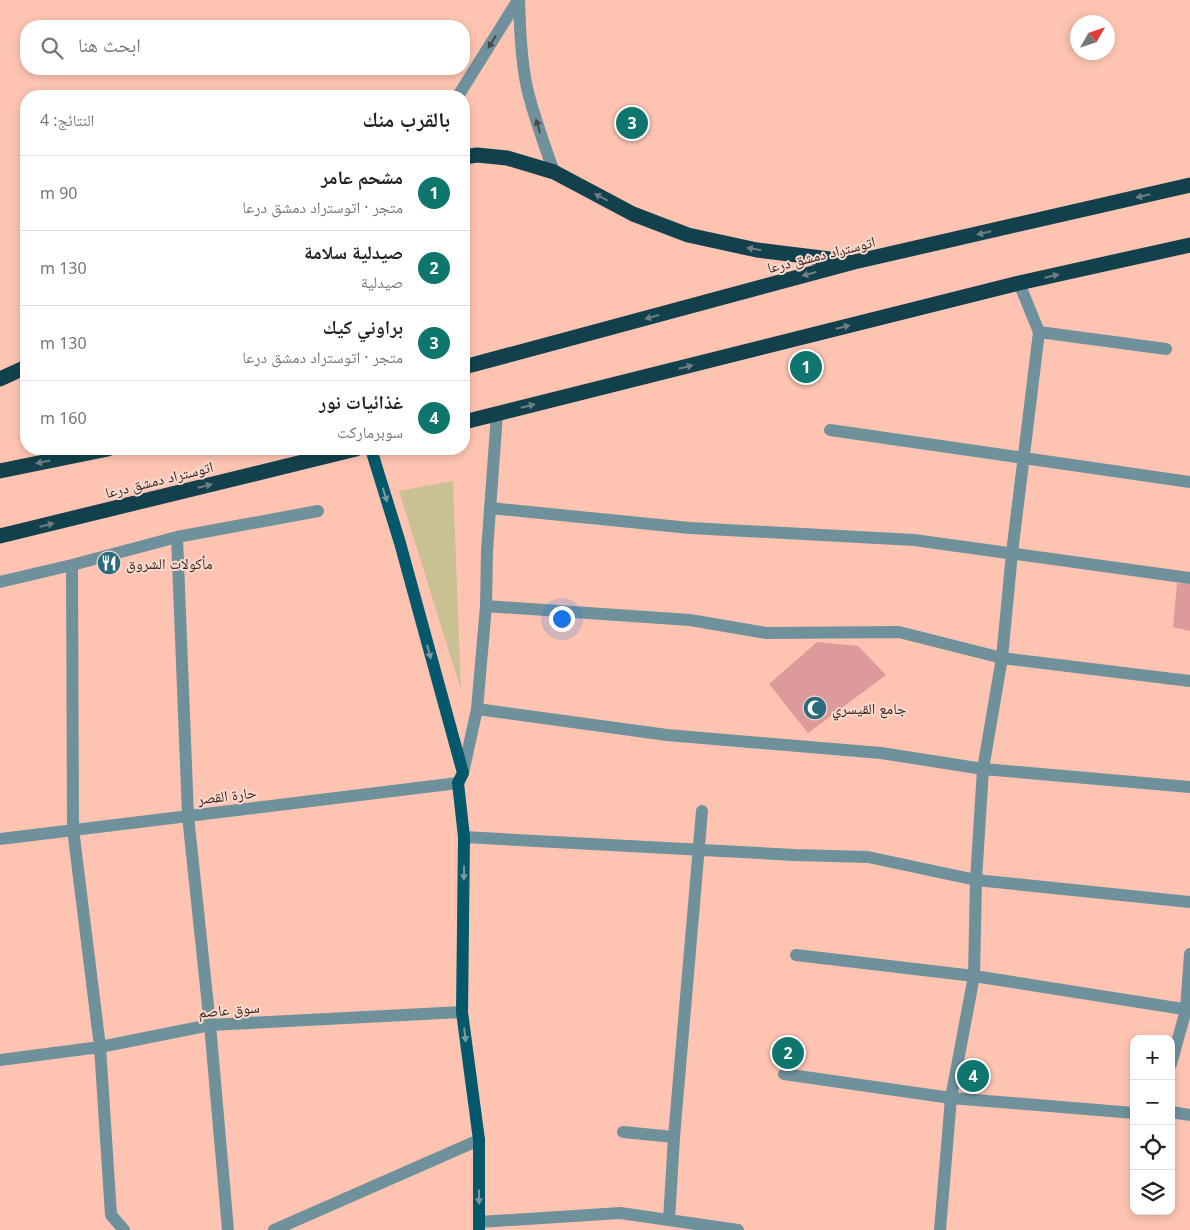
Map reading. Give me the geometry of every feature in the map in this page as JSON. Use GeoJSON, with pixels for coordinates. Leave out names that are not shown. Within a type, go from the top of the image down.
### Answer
{"type":"FeatureCollection","features":[{"type":"Feature","properties":{"kind":"highway"},"geometry":{"type":"LineString","coordinates":[[470,156],[507,158],[554,172],[633,214],[688,235],[757,250],[854,262]]}},
{"type":"Feature","properties":{"kind":"highway","name":"اتوستراد دمشق درعا"},"geometry":{"type":"LineString","coordinates":[[470,365],[854,262],[1190,186]]}},
{"type":"Feature","properties":{"kind":"highway"},"geometry":{"type":"LineString","coordinates":[[470,421],[1019,283],[1190,245]]}},
{"type":"Feature","properties":{"kind":"highway"},"geometry":{"type":"LineString","coordinates":[[0,379],[20,370]]}},
{"type":"Feature","properties":{"kind":"highway"},"geometry":{"type":"LineString","coordinates":[[0,470],[77,455]]}},
{"type":"Feature","properties":{"kind":"highway","name":"اتوستراد دمشق درعا"},"geometry":{"type":"LineString","coordinates":[[0,536],[331,455]]}},
{"type":"Feature","properties":{"kind":"main road"},"geometry":{"type":"LineString","coordinates":[[373,455],[400,543],[460,778],[464,837],[462,1012],[479,1140],[479,1226]]}},
{"type":"Feature","properties":{"kind":"street"},"geometry":{"type":"LineString","coordinates":[[462,90],[518,0]]}},
{"type":"Feature","properties":{"kind":"street"},"geometry":{"type":"LineString","coordinates":[[518,0],[527,87],[538,130],[554,172]]}},
{"type":"Feature","properties":{"kind":"street"},"geometry":{"type":"LineString","coordinates":[[940,1230],[951,1098],[974,976],[976,880],[983,769],[1002,658],[1012,553],[1039,332],[1019,283]]}},
{"type":"Feature","properties":{"kind":"street"},"geometry":{"type":"LineString","coordinates":[[1039,332],[1166,349]]}},
{"type":"Feature","properties":{"kind":"street"},"geometry":{"type":"LineString","coordinates":[[460,778],[477,709],[486,606],[490,508],[497,414]]}},
{"type":"Feature","properties":{"kind":"street"},"geometry":{"type":"LineString","coordinates":[[830,430],[1190,482]]}},
{"type":"Feature","properties":{"kind":"street"},"geometry":{"type":"LineString","coordinates":[[490,508],[690,528],[914,540],[1190,578]]}},
{"type":"Feature","properties":{"kind":"street"},"geometry":{"type":"LineString","coordinates":[[0,582],[177,537],[318,511]]}},
{"type":"Feature","properties":{"kind":"street"},"geometry":{"type":"LineString","coordinates":[[177,537],[188,816],[210,1025],[228,1230]]}},
{"type":"Feature","properties":{"kind":"street"},"geometry":{"type":"LineString","coordinates":[[72,565],[73,830],[100,1046],[111,1215],[124,1230]]}},
{"type":"Feature","properties":{"kind":"street"},"geometry":{"type":"LineString","coordinates":[[486,606],[690,620],[766,633],[899,632],[1002,658],[1190,681]]}},
{"type":"Feature","properties":{"kind":"street"},"geometry":{"type":"LineString","coordinates":[[477,709],[667,735],[881,753],[983,769],[1190,787]]}},
{"type":"Feature","properties":{"kind":"street","name":"حارة القصر"},"geometry":{"type":"LineString","coordinates":[[0,839],[188,816],[460,778]]}},
{"type":"Feature","properties":{"kind":"street"},"geometry":{"type":"LineString","coordinates":[[669,1220],[674,1137],[702,810]]}},
{"type":"Feature","properties":{"kind":"street"},"geometry":{"type":"LineString","coordinates":[[464,837],[699,850],[868,856],[976,880],[1190,902]]}},
{"type":"Feature","properties":{"kind":"street"},"geometry":{"type":"LineString","coordinates":[[1175,1051],[1188,1010],[1190,954]]}},
{"type":"Feature","properties":{"kind":"street"},"geometry":{"type":"LineString","coordinates":[[796,955],[974,976],[1188,1010]]}},
{"type":"Feature","properties":{"kind":"street","name":"سوق عاصم"},"geometry":{"type":"LineString","coordinates":[[0,1060],[100,1046],[210,1025],[462,1012]]}},
{"type":"Feature","properties":{"kind":"street"},"geometry":{"type":"LineString","coordinates":[[784,1074],[951,1098],[1130,1114]]}},
{"type":"Feature","properties":{"kind":"street"},"geometry":{"type":"LineString","coordinates":[[1175,1113],[1190,1115]]}},
{"type":"Feature","properties":{"kind":"street"},"geometry":{"type":"LineString","coordinates":[[623,1132],[674,1137]]}},
{"type":"Feature","properties":{"kind":"street"},"geometry":{"type":"LineString","coordinates":[[274,1230],[479,1140]]}},
{"type":"Feature","properties":{"kind":"street"},"geometry":{"type":"LineString","coordinates":[[479,1226],[620,1214],[738,1230]]}},
{"type":"Feature","properties":{"kind":"shaded area"},"geometry":{"type":"Polygon","coordinates":[[[453,481],[461,690],[399,491],[453,481]]]}},
{"type":"Feature","properties":{"kind":"building"},"geometry":{"type":"Polygon","coordinates":[[[1177,583],[1190,584],[1190,631],[1173,627],[1177,583]]]}},
{"type":"Feature","properties":{"kind":"building","name":"جامع القيسري"},"geometry":{"type":"Polygon","coordinates":[[[817,642],[858,646],[886,675],[808,733],[769,684],[817,642]]]}},
{"type":"Feature","properties":{"kind":"place","name":"براوني كيك"},"geometry":{"type":"Point","coordinates":[632,123]}},
{"type":"Feature","properties":{"kind":"place","name":"مشحم عامر"},"geometry":{"type":"Point","coordinates":[806,367]}},
{"type":"Feature","properties":{"kind":"place","name":"مأكولات الشروق"},"geometry":{"type":"Point","coordinates":[109,563]}},
{"type":"Feature","properties":{"kind":"place","name":"جامع القيسري"},"geometry":{"type":"Point","coordinates":[815,708]}},
{"type":"Feature","properties":{"kind":"place","name":"صيدلية سلامة"},"geometry":{"type":"Point","coordinates":[788,1053]}},
{"type":"Feature","properties":{"kind":"place","name":"غذائيات نور"},"geometry":{"type":"Point","coordinates":[973,1076]}}]}
